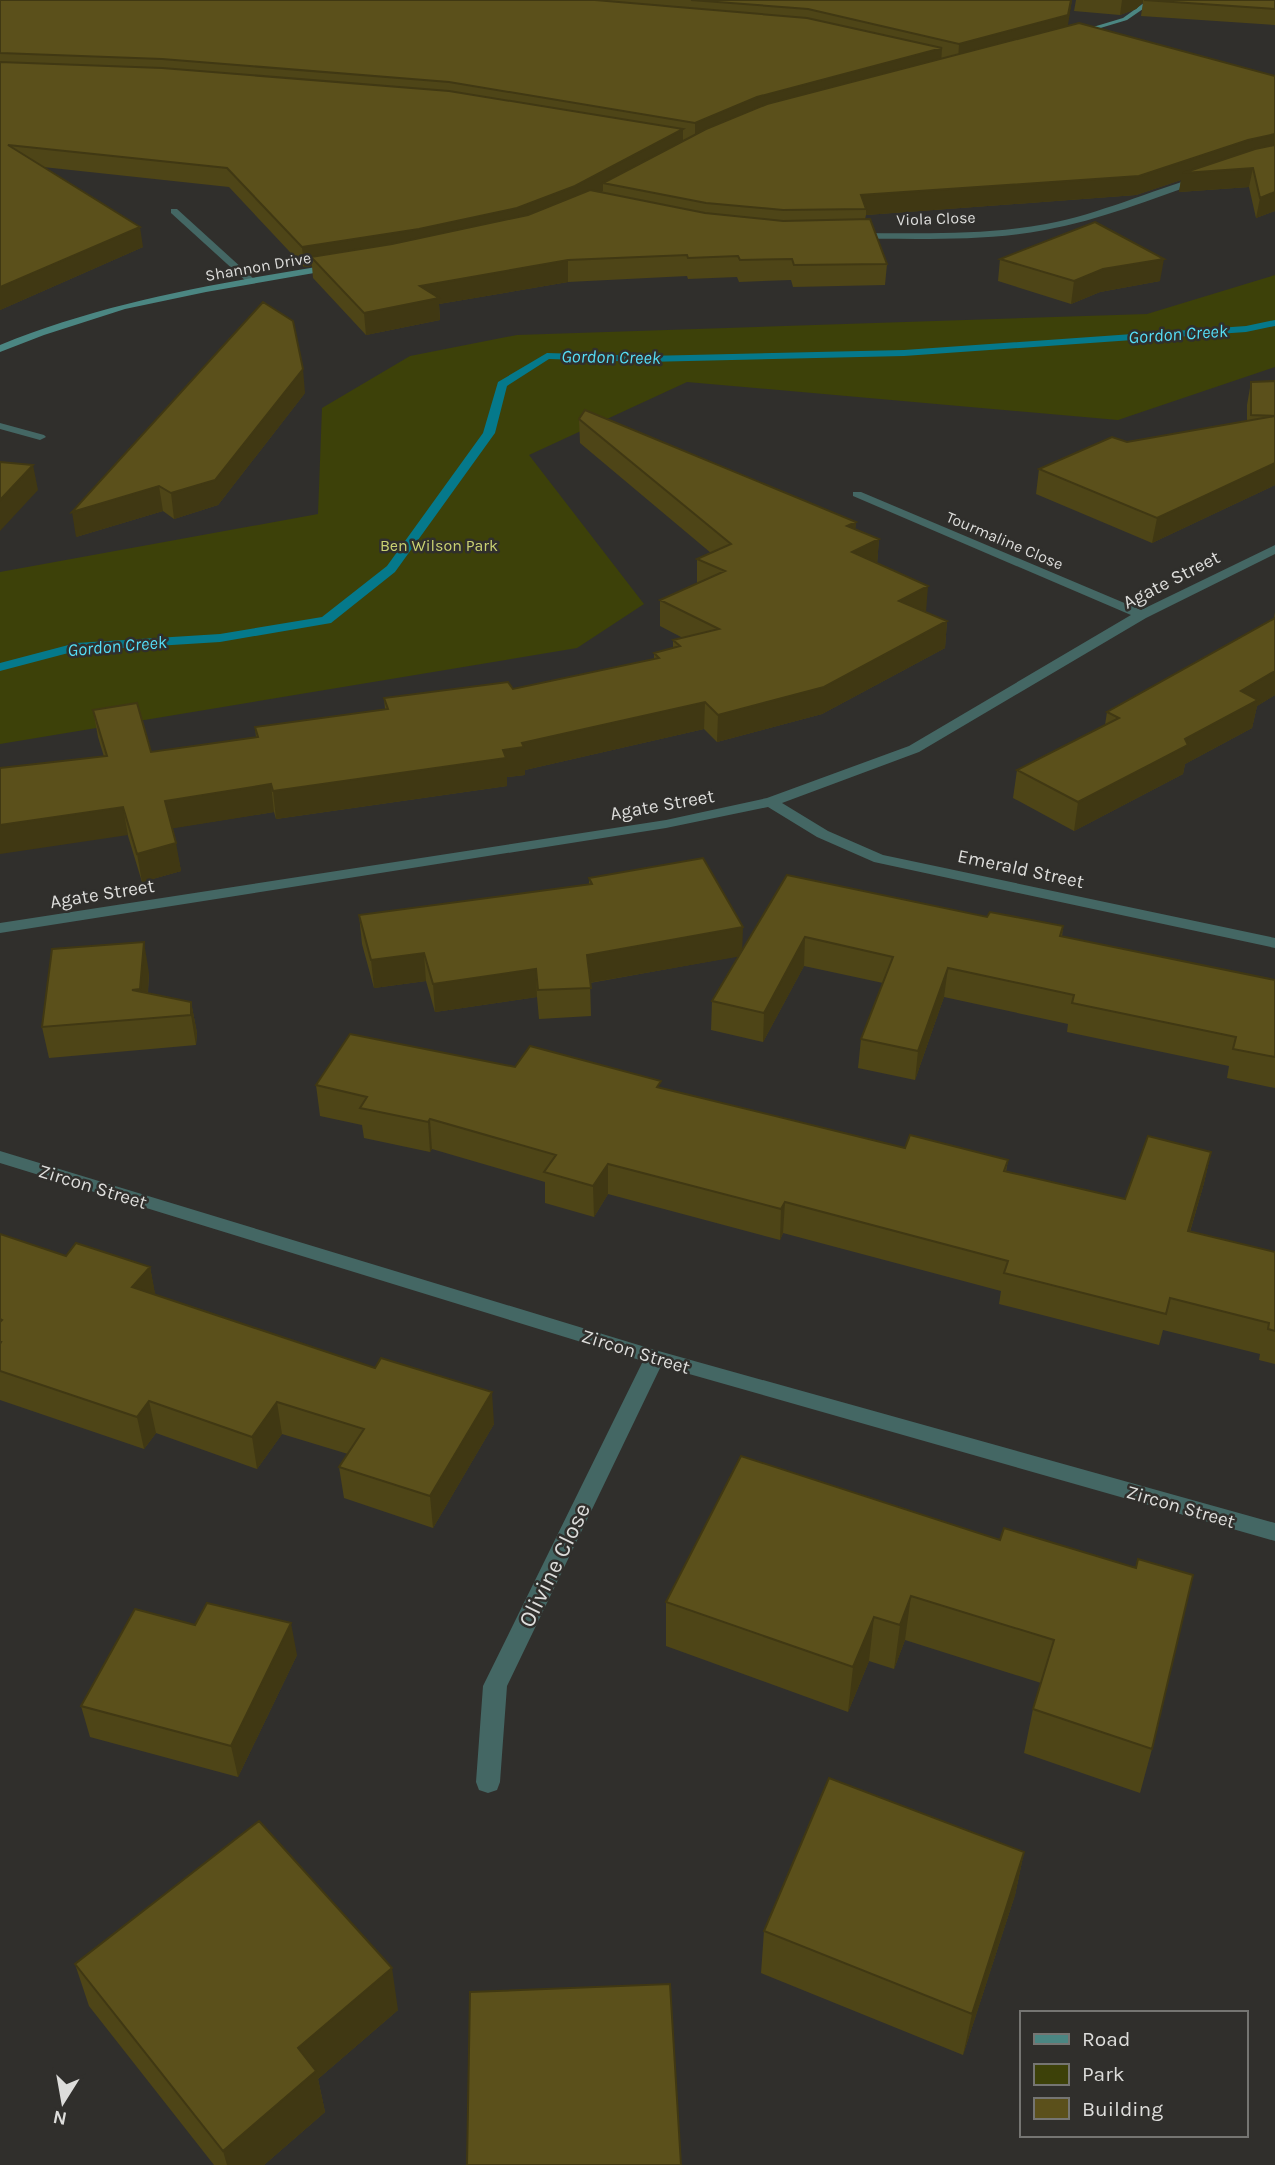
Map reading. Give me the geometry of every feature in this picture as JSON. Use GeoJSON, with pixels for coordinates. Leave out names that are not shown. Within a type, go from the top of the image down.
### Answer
{"type":"FeatureCollection","features":[{"type":"Feature","properties":{"kind":"street"},"geometry":{"type":"LineString","coordinates":[[1064,37],[1125,19],[1153,0]]}},
{"type":"Feature","properties":{"kind":"street","name":"Viola Close"},"geometry":{"type":"LineString","coordinates":[[847,237],[1045,228],[1082,219],[1210,176]]}},
{"type":"Feature","properties":{"kind":"street"},"geometry":{"type":"LineString","coordinates":[[174,211],[251,281]]}},
{"type":"Feature","properties":{"kind":"street","name":"Shannon Drive"},"geometry":{"type":"LineString","coordinates":[[0,349],[59,324],[116,308],[342,265]]}},
{"type":"Feature","properties":{"kind":"street"},"geometry":{"type":"LineString","coordinates":[[0,426],[40,437]]}},
{"type":"Feature","properties":{"kind":"street","name":"Tourmaline Close"},"geometry":{"type":"LineString","coordinates":[[857,494],[1141,615]]}},
{"type":"Feature","properties":{"kind":"street","name":"Agate Street"},"geometry":{"type":"LineString","coordinates":[[0,928],[666,824],[771,802],[914,750],[1141,615],[1275,549]]}},
{"type":"Feature","properties":{"kind":"street","name":"Emerald Street"},"geometry":{"type":"LineString","coordinates":[[771,802],[797,822],[830,840],[879,859],[1275,943]]}},
{"type":"Feature","properties":{"kind":"street","name":"Zircon Street"},"geometry":{"type":"LineString","coordinates":[[0,1157],[656,1357],[1275,1532]]}},
{"type":"Feature","properties":{"kind":"street","name":"Olivine Close"},"geometry":{"type":"LineString","coordinates":[[488,1782],[495,1686],[656,1357]]}},
{"type":"Feature","properties":{"kind":"green space","name":"Ben Wilson Park"},"geometry":{"type":"Polygon","coordinates":[[[1275,275],[1275,367],[1118,420],[687,382],[529,455],[644,604],[577,648],[0,744],[0,572],[318,514],[322,408],[410,356],[517,335],[1147,314],[1275,275]]]}},
{"type":"Feature","properties":{"kind":"building"},"geometry":{"type":"Polygon","coordinates":[[[0,0],[595,0],[807,18],[942,48],[757,97],[695,123],[449,82],[162,59],[0,53],[0,0]]]}},
{"type":"Feature","properties":{"kind":"building"},"geometry":{"type":"Polygon","coordinates":[[[691,0],[1071,0],[1068,15],[959,44],[808,9],[691,0]]]}},
{"type":"Feature","properties":{"kind":"building"},"geometry":{"type":"Polygon","coordinates":[[[1144,0],[1275,0],[1275,9],[1144,0]]]}},
{"type":"Feature","properties":{"kind":"building"},"geometry":{"type":"Polygon","coordinates":[[[1079,23],[1275,76],[1275,134],[1248,140],[1139,176],[861,195],[866,209],[783,210],[706,203],[603,183],[706,129],[767,104],[1079,23]]]}},
{"type":"Feature","properties":{"kind":"building"},"geometry":{"type":"Polygon","coordinates":[[[0,62],[162,68],[449,91],[683,129],[575,186],[517,208],[419,229],[302,247],[227,168],[8,145],[140,227],[0,287],[0,62]]]}},
{"type":"Feature","properties":{"kind":"building"},"geometry":{"type":"Polygon","coordinates":[[[1275,145],[1275,192],[1260,198],[1253,168],[1183,173],[1255,149],[1275,145]]]}},
{"type":"Feature","properties":{"kind":"building"},"geometry":{"type":"Polygon","coordinates":[[[590,190],[705,213],[783,221],[870,219],[887,264],[794,265],[792,259],[740,260],[738,256],[688,258],[687,255],[568,260],[420,286],[439,298],[364,313],[311,257],[392,244],[528,215],[590,190]]]}},
{"type":"Feature","properties":{"kind":"building"},"geometry":{"type":"Polygon","coordinates":[[[1095,222],[1164,259],[1103,269],[1074,281],[1000,259],[1095,222]]]}},
{"type":"Feature","properties":{"kind":"building"},"geometry":{"type":"Polygon","coordinates":[[[263,302],[293,321],[303,369],[215,480],[171,493],[159,486],[72,512],[263,302]]]}},
{"type":"Feature","properties":{"kind":"building"},"geometry":{"type":"Polygon","coordinates":[[[1275,381],[1275,416],[1251,415],[1251,382],[1275,381]]]}},
{"type":"Feature","properties":{"kind":"building"},"geometry":{"type":"Polygon","coordinates":[[[585,410],[856,522],[847,526],[879,539],[852,552],[928,586],[899,601],[947,621],[824,687],[718,715],[705,702],[522,743],[524,747],[503,750],[506,758],[273,791],[271,784],[165,801],[176,843],[137,854],[123,807],[0,825],[0,768],[107,756],[93,710],[137,703],[151,752],[258,737],[255,727],[388,709],[384,698],[508,682],[513,689],[659,658],[654,653],[680,646],[673,640],[719,629],[660,600],[725,571],[697,559],[731,544],[579,419],[585,410]]]}},
{"type":"Feature","properties":{"kind":"building"},"geometry":{"type":"Polygon","coordinates":[[[1275,416],[1275,463],[1157,518],[1039,469],[1112,437],[1127,442],[1275,416]]]}},
{"type":"Feature","properties":{"kind":"building"},"geometry":{"type":"Polygon","coordinates":[[[0,462],[33,465],[0,500],[0,462]]]}},
{"type":"Feature","properties":{"kind":"building"},"geometry":{"type":"Polygon","coordinates":[[[1275,618],[1275,671],[1241,691],[1258,700],[1185,739],[1188,745],[1078,802],[1017,770],[1119,718],[1107,712],[1275,618]]]}},
{"type":"Feature","properties":{"kind":"building"},"geometry":{"type":"Polygon","coordinates":[[[703,858],[743,927],[587,955],[591,988],[538,990],[536,969],[433,984],[424,953],[371,960],[359,915],[592,884],[589,878],[703,858]]]}},
{"type":"Feature","properties":{"kind":"building"},"geometry":{"type":"Polygon","coordinates":[[[787,875],[987,917],[990,912],[1063,926],[1060,936],[1275,980],[1275,1057],[1233,1049],[1236,1037],[1072,1003],[1074,995],[948,968],[918,1051],[861,1039],[893,957],[805,937],[764,1013],[712,1001],[787,875]]]}},
{"type":"Feature","properties":{"kind":"building"},"geometry":{"type":"Polygon","coordinates":[[[144,942],[140,989],[132,990],[191,1002],[191,1015],[42,1027],[52,949],[144,942]]]}},
{"type":"Feature","properties":{"kind":"building"},"geometry":{"type":"Polygon","coordinates":[[[350,1034],[515,1067],[530,1046],[661,1081],[657,1087],[905,1148],[910,1135],[1008,1160],[1004,1171],[1125,1199],[1148,1136],[1211,1152],[1188,1231],[1275,1252],[1275,1331],[1268,1329],[1269,1323],[1170,1298],[1166,1314],[1004,1273],[1008,1261],[785,1202],[781,1209],[608,1164],[593,1186],[544,1172],[556,1155],[430,1119],[428,1122],[360,1108],[367,1097],[316,1085],[350,1034]]]}},
{"type":"Feature","properties":{"kind":"building"},"geometry":{"type":"Polygon","coordinates":[[[0,1234],[66,1256],[76,1243],[150,1267],[132,1287],[375,1368],[381,1358],[492,1392],[430,1496],[339,1467],[364,1429],[277,1402],[252,1437],[149,1401],[137,1417],[0,1371],[0,1234]]]}},
{"type":"Feature","properties":{"kind":"building"},"geometry":{"type":"Polygon","coordinates":[[[741,1456],[1000,1540],[1004,1528],[1136,1568],[1138,1559],[1193,1575],[1152,1749],[1033,1709],[1054,1640],[911,1596],[900,1625],[874,1617],[853,1667],[666,1602],[741,1456]]]}},
{"type":"Feature","properties":{"kind":"building"},"geometry":{"type":"Polygon","coordinates":[[[207,1603],[291,1623],[231,1746],[81,1706],[135,1609],[195,1625],[207,1603]]]}},
{"type":"Feature","properties":{"kind":"building"},"geometry":{"type":"Polygon","coordinates":[[[829,1778],[1024,1852],[972,2014],[764,1931],[829,1778]]]}},
{"type":"Feature","properties":{"kind":"building"},"geometry":{"type":"Polygon","coordinates":[[[259,1821],[392,1968],[298,2048],[316,2071],[223,2151],[75,1964],[259,1821]]]}},
{"type":"Feature","properties":{"kind":"building"},"geometry":{"type":"Polygon","coordinates":[[[670,1984],[681,2165],[467,2165],[470,1992],[670,1984]]]}},
{"type":"Feature","properties":{"kind":"waterway","name":"Gordon Creek"},"geometry":{"type":"LineString","coordinates":[[0,667],[76,647],[220,638],[326,620],[391,569],[489,433],[502,384],[547,356],[646,359],[904,353],[1246,329],[1275,323]]}}]}
